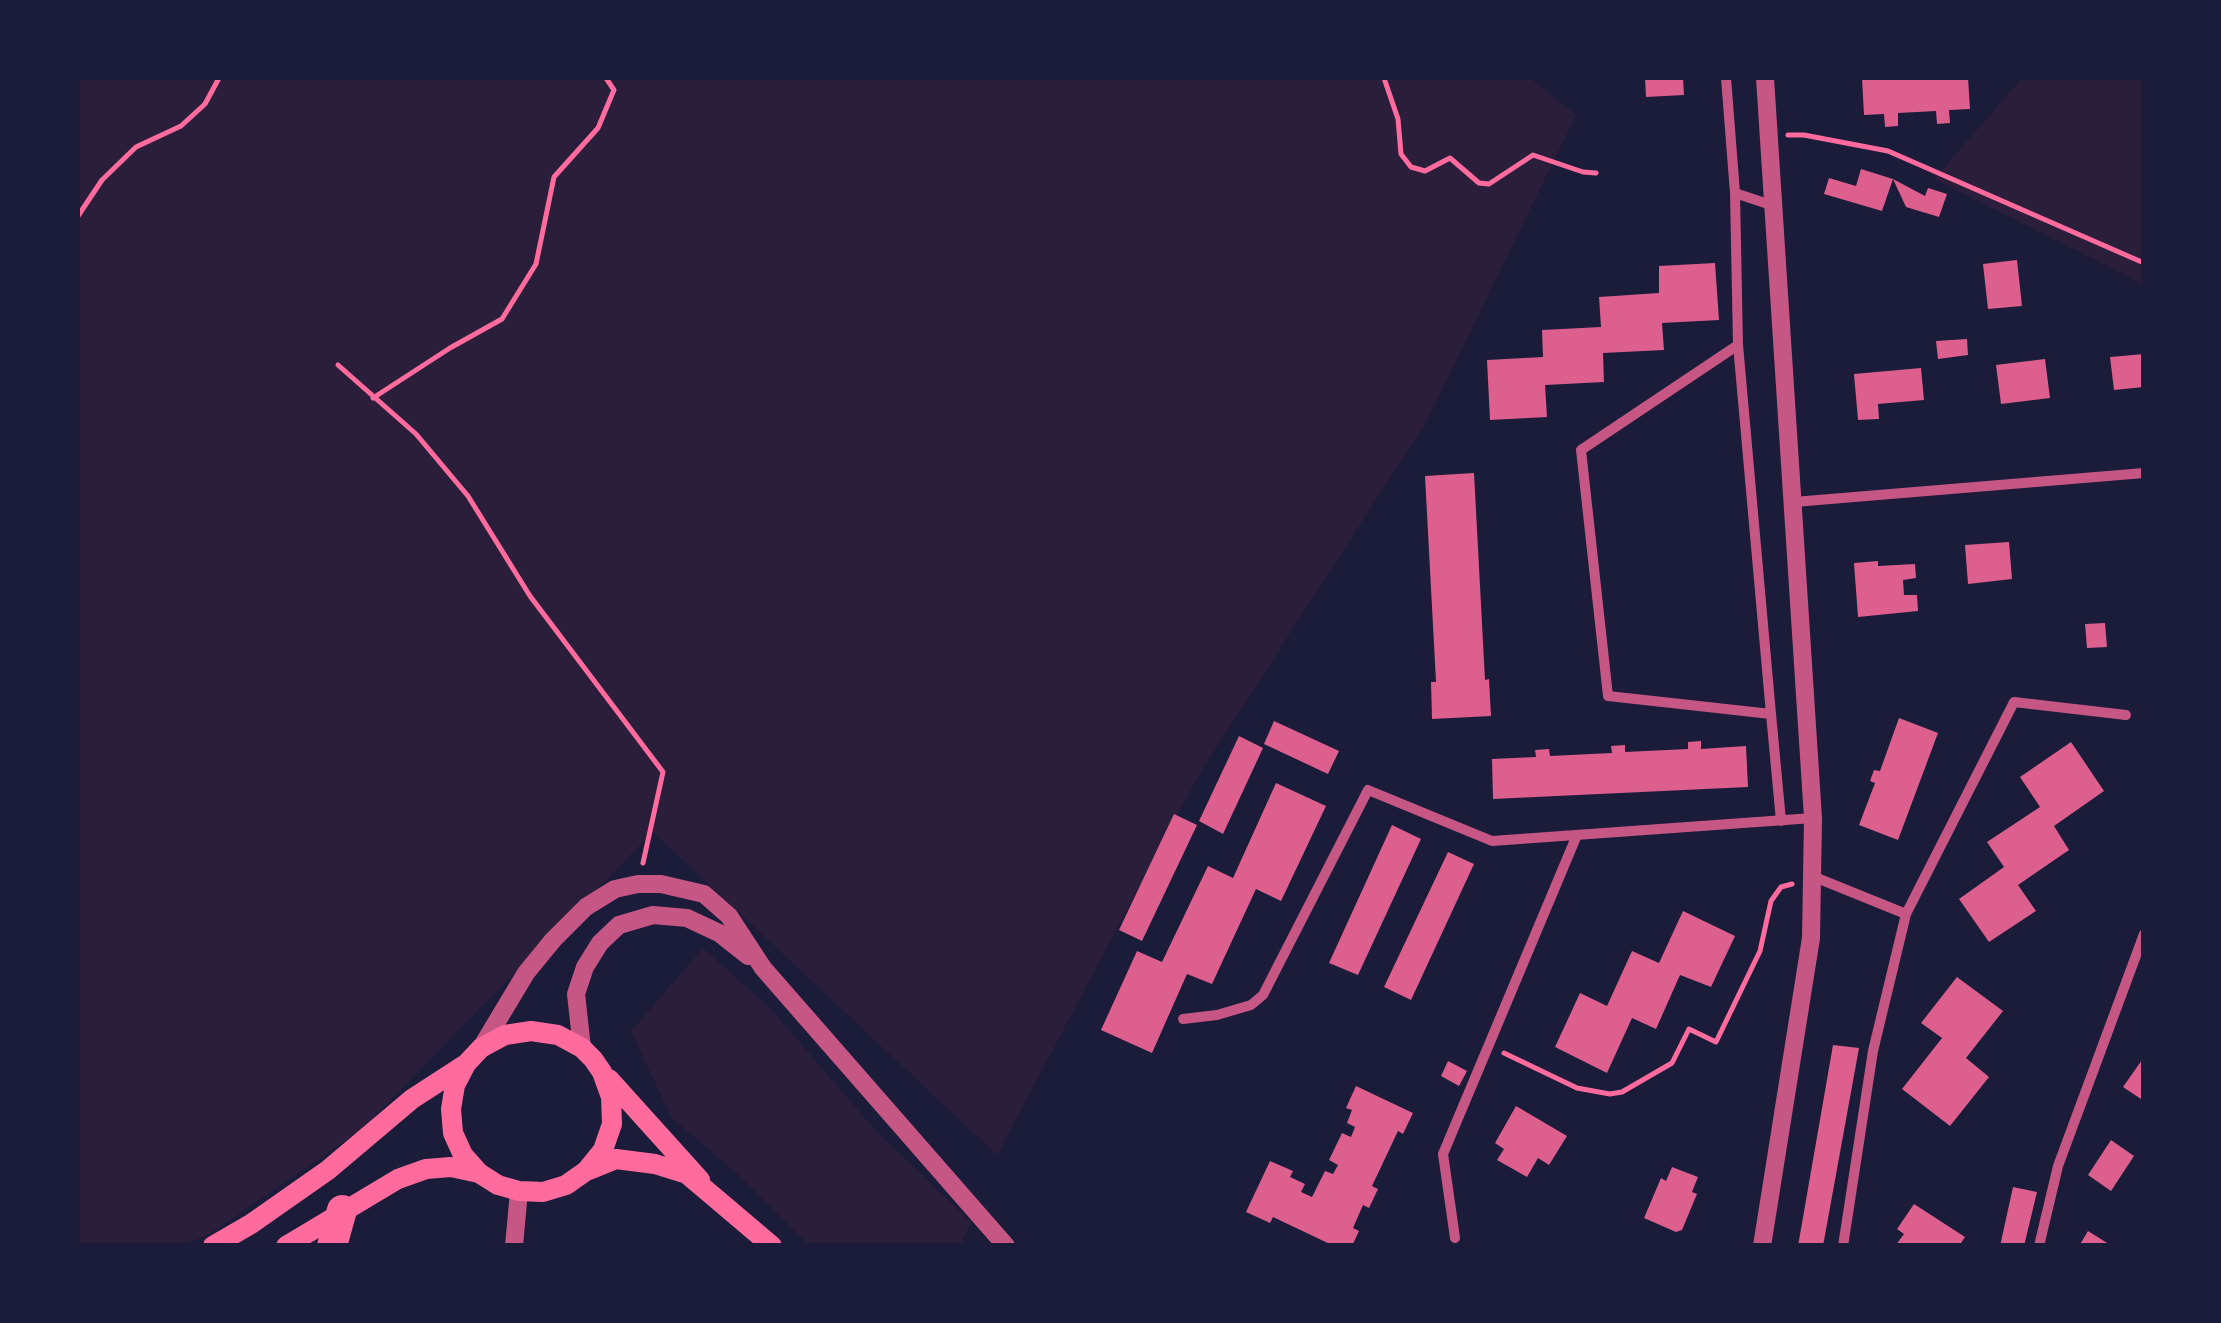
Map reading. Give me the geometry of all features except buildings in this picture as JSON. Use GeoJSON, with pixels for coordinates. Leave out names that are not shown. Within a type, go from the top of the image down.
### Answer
{"type":"FeatureCollection","features":[{"type":"Feature","properties":{"kind":"highway"},"geometry":{"type":"LineString","coordinates":[[332,1246],[342,1210]]}},
{"type":"Feature","properties":{"kind":"main road"},"geometry":{"type":"LineString","coordinates":[[213,1246],[328,1170],[412,1099],[505,1035],[531,1031],[558,1035],[582,1048],[680,1154],[704,1186]]}},
{"type":"Feature","properties":{"kind":"main road"},"geometry":{"type":"LineString","coordinates":[[474,1056],[455,1085],[452,1121],[463,1155],[479,1173],[519,1192],[543,1192],[566,1185],[616,1159],[655,1164],[687,1174],[772,1246]]}},
{"type":"Feature","properties":{"kind":"main road"},"geometry":{"type":"LineString","coordinates":[[586,1172],[603,1150],[612,1124],[611,1097],[602,1072]]}},
{"type":"Feature","properties":{"kind":"main road"},"geometry":{"type":"LineString","coordinates":[[286,1246],[398,1179],[426,1169],[451,1167],[479,1173]]}},
{"type":"Feature","properties":{"kind":"street"},"geometry":{"type":"LineString","coordinates":[[1726,78],[1735,193],[1738,345],[1780,820]]}},
{"type":"Feature","properties":{"kind":"street"},"geometry":{"type":"LineString","coordinates":[[1762,1246],[1812,938],[1813,818],[1765,78]]}},
{"type":"Feature","properties":{"kind":"street"},"geometry":{"type":"LineString","coordinates":[[1735,193],[1774,206]]}},
{"type":"Feature","properties":{"kind":"street"},"geometry":{"type":"LineString","coordinates":[[1738,345],[1581,450],[1608,696],[1771,714]]}},
{"type":"Feature","properties":{"kind":"street"},"geometry":{"type":"LineString","coordinates":[[1794,502],[2144,473]]}},
{"type":"Feature","properties":{"kind":"street"},"geometry":{"type":"LineString","coordinates":[[1844,1246],[1873,1051],[1906,914],[2014,702],[2126,715]]}},
{"type":"Feature","properties":{"kind":"street"},"geometry":{"type":"LineString","coordinates":[[1183,1019],[1217,1016],[1250,1005],[1263,995],[1368,790],[1492,841],[1813,818]]}},
{"type":"Feature","properties":{"kind":"street"},"geometry":{"type":"LineString","coordinates":[[1455,1238],[1443,1154],[1577,835]]}},
{"type":"Feature","properties":{"kind":"street"},"geometry":{"type":"LineString","coordinates":[[1812,880],[1906,914]]}},
{"type":"Feature","properties":{"kind":"street"},"geometry":{"type":"LineString","coordinates":[[474,1056],[526,973],[586,907],[615,890],[638,884],[661,884],[704,894],[728,916],[762,968],[1006,1246]]}},
{"type":"Feature","properties":{"kind":"street"},"geometry":{"type":"LineString","coordinates":[[582,1048],[576,994],[585,967],[600,943],[619,925],[652,915],[686,918],[719,934],[762,968]]}},
{"type":"Feature","properties":{"kind":"street"},"geometry":{"type":"LineString","coordinates":[[2039,1246],[2058,1166],[2144,934]]}},
{"type":"Feature","properties":{"kind":"street"},"geometry":{"type":"LineString","coordinates":[[514,1246],[519,1192]]}},
{"type":"Feature","properties":{"kind":"path"},"geometry":{"type":"LineString","coordinates":[[78,216],[102,180],[136,147],[181,126],[205,104],[218,78]]}},
{"type":"Feature","properties":{"kind":"path"},"geometry":{"type":"LineString","coordinates":[[373,398],[502,319],[536,264],[554,178],[598,128],[614,90],[606,78]]}},
{"type":"Feature","properties":{"kind":"path"},"geometry":{"type":"LineString","coordinates":[[1384,78],[1398,119],[1401,154],[1411,167],[1426,172],[1450,158],[1479,183],[1489,184],[1532,154],[1583,172],[1596,172]]}},
{"type":"Feature","properties":{"kind":"path"},"geometry":{"type":"LineString","coordinates":[[1770,136],[1804,134],[1888,152],[2144,263]]}},
{"type":"Feature","properties":{"kind":"path"},"geometry":{"type":"LineString","coordinates":[[338,365],[416,434],[468,496],[530,596],[663,772],[638,884]]}},
{"type":"Feature","properties":{"kind":"path"},"geometry":{"type":"LineString","coordinates":[[1490,1042],[1503,1053],[1578,1088],[1602,1094],[1622,1092],[1672,1062],[1689,1030],[1716,1042],[1760,951],[1770,901],[1781,887],[1812,880]]}},
{"type":"Feature","properties":{"kind":"shaded area"},"geometry":{"type":"Polygon","coordinates":[[[78,78],[1530,78],[1576,115],[1428,419],[1198,776],[997,1155],[653,832],[361,1130],[208,1235],[181,1245],[78,1246],[78,78]]]}},
{"type":"Feature","properties":{"kind":"shaded area"},"geometry":{"type":"Polygon","coordinates":[[[2022,78],[2143,78],[2143,288],[2137,281],[1934,179],[2022,78]]]}},
{"type":"Feature","properties":{"kind":"shaded area"},"geometry":{"type":"Polygon","coordinates":[[[703,948],[771,1009],[876,1131],[971,1222],[961,1245],[809,1245],[741,1177],[671,1117],[631,1031],[703,948]]]}}]}
